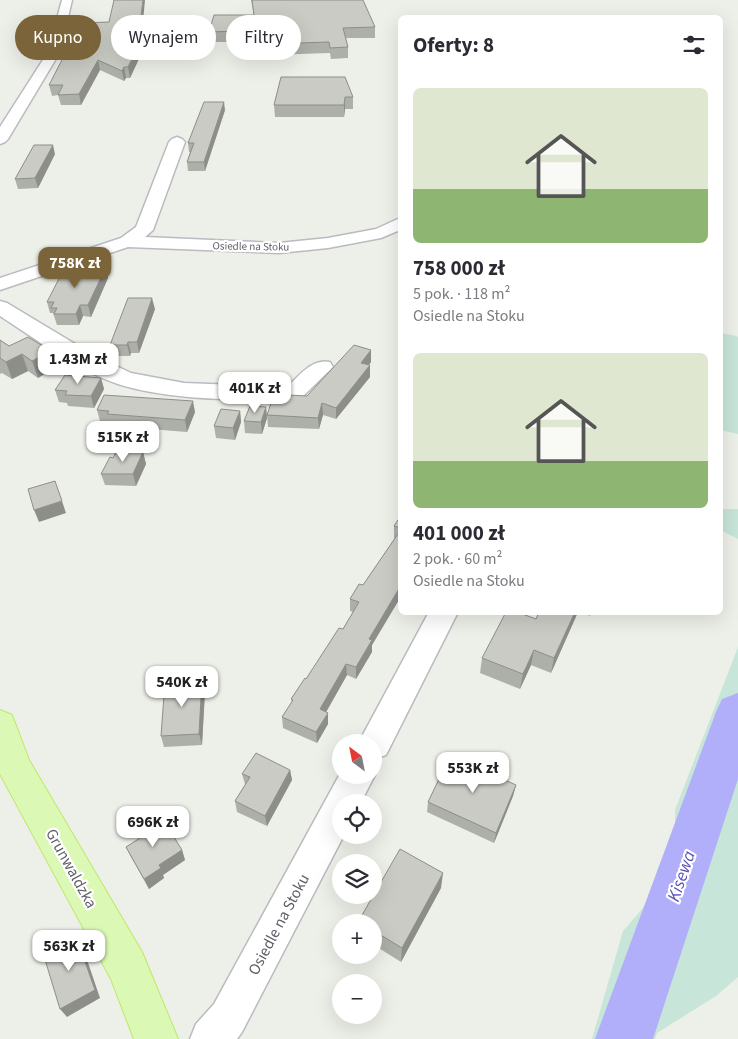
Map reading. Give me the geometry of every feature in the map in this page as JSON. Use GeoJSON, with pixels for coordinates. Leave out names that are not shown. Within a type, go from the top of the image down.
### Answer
{"type":"FeatureCollection","features":[{"type":"Feature","properties":{"kind":"main road","name":"Grunwaldzka"},"geometry":{"type":"LineString","coordinates":[[0,725],[14,766],[127,967],[156,1039]]}},
{"type":"Feature","properties":{"kind":"street"},"geometry":{"type":"LineString","coordinates":[[0,139],[54,52],[67,0]]}},
{"type":"Feature","properties":{"kind":"street"},"geometry":{"type":"LineString","coordinates":[[0,284],[128,242],[144,230],[177,142]]}},
{"type":"Feature","properties":{"kind":"street","name":"Osiedle na Stoku"},"geometry":{"type":"LineString","coordinates":[[128,242],[279,248],[328,243],[381,232],[398,223]]}},
{"type":"Feature","properties":{"kind":"street"},"geometry":{"type":"LineString","coordinates":[[0,308],[88,361],[125,379],[184,390],[292,394],[322,367]]}},
{"type":"Feature","properties":{"kind":"street"},"geometry":{"type":"LineString","coordinates":[[380,734],[442,615]]}},
{"type":"Feature","properties":{"kind":"street","name":"Osiedle na Stoku"},"geometry":{"type":"LineString","coordinates":[[211,1039],[228,1018],[332,823]]}},
{"type":"Feature","properties":{"kind":"green space"},"geometry":{"type":"Polygon","coordinates":[[[723,334],[737,336],[738,338],[738,434],[723,431],[723,334]]]}},
{"type":"Feature","properties":{"kind":"green space"},"geometry":{"type":"Polygon","coordinates":[[[723,509],[738,509],[738,539],[723,532],[723,509]]]}},
{"type":"Feature","properties":{"kind":"green space"},"geometry":{"type":"Polygon","coordinates":[[[738,647],[738,977],[716,996],[657,1033],[655,1039],[592,1039],[623,931],[662,886],[675,845],[675,810],[738,647]]]}},
{"type":"Feature","properties":{"kind":"building"},"geometry":{"type":"Polygon","coordinates":[[[114,0],[143,0],[141,15],[111,15],[111,60],[132,60],[128,67],[124,67],[122,71],[98,60],[101,60],[101,22],[109,22],[114,0]]]}},
{"type":"Feature","properties":{"kind":"building"},"geometry":{"type":"Polygon","coordinates":[[[252,0],[363,0],[375,27],[343,28],[348,47],[330,48],[329,42],[301,43],[301,15],[254,15],[252,0]]]}},
{"type":"Feature","properties":{"kind":"building"},"geometry":{"type":"Polygon","coordinates":[[[216,15],[226,15],[226,31],[216,32],[216,15]]]}},
{"type":"Feature","properties":{"kind":"building"},"geometry":{"type":"Polygon","coordinates":[[[62,60],[98,60],[79,94],[58,95],[63,85],[49,85],[62,60]]]}},
{"type":"Feature","properties":{"kind":"building"},"geometry":{"type":"Polygon","coordinates":[[[281,77],[345,77],[353,97],[345,97],[344,105],[274,105],[281,77]]]}},
{"type":"Feature","properties":{"kind":"building"},"geometry":{"type":"Polygon","coordinates":[[[204,102],[224,102],[204,162],[187,162],[194,143],[188,143],[204,102]]]}},
{"type":"Feature","properties":{"kind":"building"},"geometry":{"type":"Polygon","coordinates":[[[34,145],[53,145],[35,178],[15,179],[34,145]]]}},
{"type":"Feature","properties":{"kind":"building"},"geometry":{"type":"Polygon","coordinates":[[[65,267],[106,267],[88,305],[80,305],[76,314],[54,314],[57,308],[51,308],[54,302],[47,302],[65,267]]]}},
{"type":"Feature","properties":{"kind":"building"},"geometry":{"type":"Polygon","coordinates":[[[128,298],[152,298],[137,342],[128,342],[127,345],[110,345],[128,298]]]}},
{"type":"Feature","properties":{"kind":"building"},"geometry":{"type":"Polygon","coordinates":[[[28,337],[51,351],[32,361],[22,354],[6,362],[0,358],[0,340],[9,346],[28,337]]]}},
{"type":"Feature","properties":{"kind":"building"},"geometry":{"type":"Polygon","coordinates":[[[354,345],[371,350],[361,363],[370,365],[336,408],[322,403],[318,418],[267,415],[273,397],[287,398],[288,395],[307,396],[354,345]]]}},
{"type":"Feature","properties":{"kind":"building"},"geometry":{"type":"Polygon","coordinates":[[[65,375],[101,378],[91,396],[65,395],[67,391],[55,390],[65,375]]]}},
{"type":"Feature","properties":{"kind":"building"},"geometry":{"type":"Polygon","coordinates":[[[104,395],[193,401],[185,420],[107,414],[109,411],[97,410],[104,395]]]}},
{"type":"Feature","properties":{"kind":"building"},"geometry":{"type":"Polygon","coordinates":[[[250,406],[266,407],[261,422],[244,421],[250,406]]]}},
{"type":"Feature","properties":{"kind":"building"},"geometry":{"type":"Polygon","coordinates":[[[221,409],[240,411],[233,428],[214,426],[221,409]]]}},
{"type":"Feature","properties":{"kind":"building"},"geometry":{"type":"Polygon","coordinates":[[[117,450],[143,452],[133,474],[101,474],[110,457],[113,458],[117,450]]]}},
{"type":"Feature","properties":{"kind":"building"},"geometry":{"type":"Polygon","coordinates":[[[55,481],[62,501],[34,510],[28,489],[55,481]]]}},
{"type":"Feature","properties":{"kind":"building"},"geometry":{"type":"Polygon","coordinates":[[[398,534],[398,590],[369,639],[372,640],[356,667],[346,664],[320,709],[328,713],[316,732],[282,717],[293,700],[291,699],[339,628],[343,629],[359,602],[350,599],[359,584],[363,585],[398,534]]]}},
{"type":"Feature","properties":{"kind":"building"},"geometry":{"type":"Polygon","coordinates":[[[504,615],[525,615],[536,619],[538,615],[574,615],[554,658],[534,650],[523,674],[482,658],[504,615]]]}},
{"type":"Feature","properties":{"kind":"building"},"geometry":{"type":"Polygon","coordinates":[[[202,680],[199,734],[161,736],[165,682],[202,680]]]}},
{"type":"Feature","properties":{"kind":"building"},"geometry":{"type":"Polygon","coordinates":[[[256,753],[290,770],[265,816],[235,801],[250,777],[242,774],[256,753]]]}},
{"type":"Feature","properties":{"kind":"building"},"geometry":{"type":"Polygon","coordinates":[[[450,756],[516,785],[496,833],[428,802],[450,756]]]}},
{"type":"Feature","properties":{"kind":"building"},"geometry":{"type":"Polygon","coordinates":[[[162,818],[182,850],[159,865],[161,868],[144,879],[126,847],[140,838],[138,834],[162,818]]]}},
{"type":"Feature","properties":{"kind":"building"},"geometry":{"type":"Polygon","coordinates":[[[400,849],[443,873],[402,948],[382,936],[382,914],[363,914],[368,904],[382,904],[382,880],[400,849]]]}},
{"type":"Feature","properties":{"kind":"building"},"geometry":{"type":"Polygon","coordinates":[[[76,936],[95,990],[60,1009],[43,953],[76,936]]]}},
{"type":"Feature","properties":{"kind":"waterway","name":"Kisewa"},"geometry":{"type":"LineString","coordinates":[[624,1039],[738,712]]}}]}
